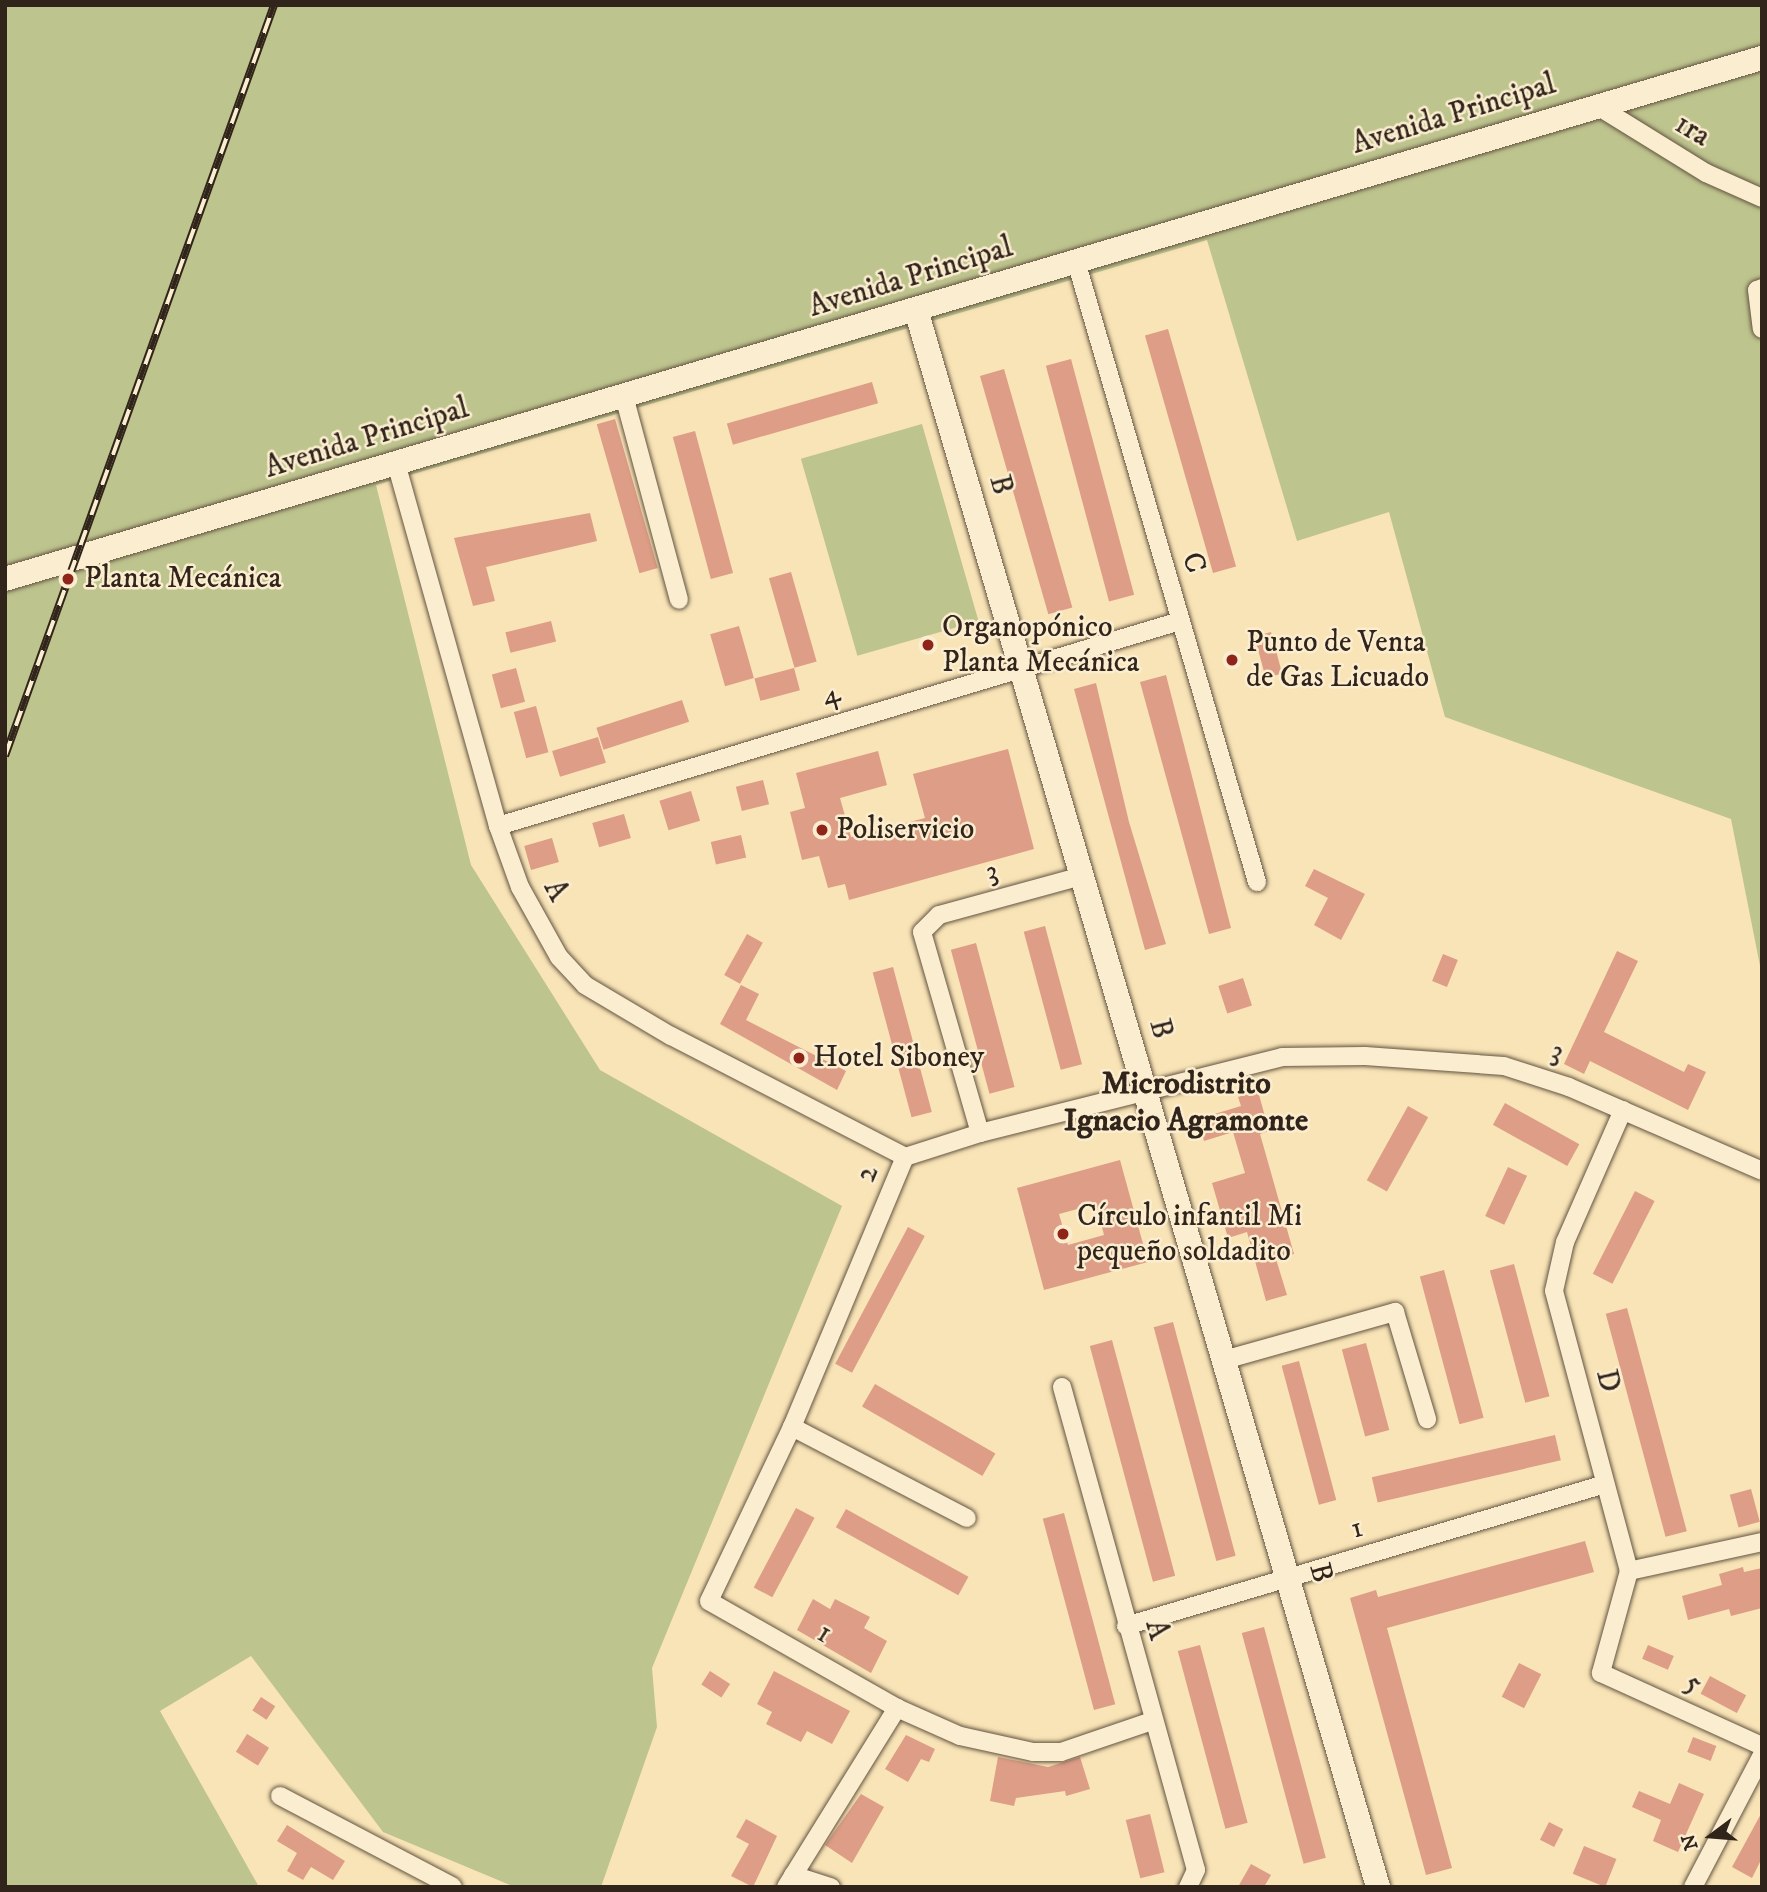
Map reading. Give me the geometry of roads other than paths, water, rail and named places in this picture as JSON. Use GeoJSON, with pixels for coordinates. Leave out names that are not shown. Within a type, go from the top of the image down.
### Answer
{"type":"FeatureCollection","features":[{"type":"Feature","properties":{"kind":"main road","name":"Avenida Principal"},"geometry":{"type":"LineString","coordinates":[[5,579],[916,310],[1596,105],[1762,58]]}},
{"type":"Feature","properties":{"kind":"main road","name":"B"},"geometry":{"type":"LineString","coordinates":[[916,310],[1378,1887]]}},
{"type":"Feature","properties":{"kind":"street","name":"1ra"},"geometry":{"type":"LineString","coordinates":[[1596,105],[1706,173],[1762,198]]}},
{"type":"Feature","properties":{"kind":"street","name":"C"},"geometry":{"type":"LineString","coordinates":[[1076,261],[1257,882]]}},
{"type":"Feature","properties":{"kind":"street"},"geometry":{"type":"LineString","coordinates":[[1762,288],[1758,290],[1762,329]]}},
{"type":"Feature","properties":{"kind":"street"},"geometry":{"type":"LineString","coordinates":[[624,396],[679,600]]}},
{"type":"Feature","properties":{"kind":"street","name":"A"},"geometry":{"type":"LineString","coordinates":[[396,463],[498,826],[520,887],[559,957],[585,985],[671,1036],[905,1157]]}},
{"type":"Feature","properties":{"kind":"street","name":"4"},"geometry":{"type":"LineString","coordinates":[[498,826],[1180,621]]}},
{"type":"Feature","properties":{"kind":"street","name":"3"},"geometry":{"type":"LineString","coordinates":[[980,1133],[922,932],[939,915],[1082,876]]}},
{"type":"Feature","properties":{"kind":"street","name":"3"},"geometry":{"type":"LineString","coordinates":[[1318,1055],[1504,1066],[1623,1110],[1762,1171]]}},
{"type":"Feature","properties":{"kind":"street","name":"2"},"geometry":{"type":"LineString","coordinates":[[709,1601],[792,1427],[905,1157],[980,1133],[1282,1056],[1318,1055]]}},
{"type":"Feature","properties":{"kind":"street","name":"D"},"geometry":{"type":"LineString","coordinates":[[1623,1110],[1565,1242],[1554,1291],[1629,1571]]}},
{"type":"Feature","properties":{"kind":"street"},"geometry":{"type":"LineString","coordinates":[[1224,1360],[1395,1312],[1427,1419]]}},
{"type":"Feature","properties":{"kind":"street","name":"A"},"geometry":{"type":"LineString","coordinates":[[1062,1387],[1152,1721],[1196,1870],[1188,1887]]}},
{"type":"Feature","properties":{"kind":"street"},"geometry":{"type":"LineString","coordinates":[[792,1427],[967,1518]]}},
{"type":"Feature","properties":{"kind":"street","name":"1"},"geometry":{"type":"LineString","coordinates":[[1126,1626],[1604,1484]]}},
{"type":"Feature","properties":{"kind":"street"},"geometry":{"type":"LineString","coordinates":[[1629,1571],[1762,1542]]}},
{"type":"Feature","properties":{"kind":"street","name":"5"},"geometry":{"type":"LineString","coordinates":[[1629,1571],[1601,1673],[1762,1746]]}},
{"type":"Feature","properties":{"kind":"street","name":"1"},"geometry":{"type":"LineString","coordinates":[[709,1601],[897,1709],[960,1736],[1033,1752],[1061,1752],[1152,1721]]}},
{"type":"Feature","properties":{"kind":"street"},"geometry":{"type":"LineString","coordinates":[[831,1887],[789,1881],[897,1709]]}},
{"type":"Feature","properties":{"kind":"street"},"geometry":{"type":"LineString","coordinates":[[1693,1887],[1762,1755]]}},
{"type":"Feature","properties":{"kind":"street"},"geometry":{"type":"LineString","coordinates":[[280,1797],[453,1887]]}},
{"type":"Feature","properties":{"kind":"railway"},"geometry":{"type":"LineString","coordinates":[[5,756],[274,5]]}},
{"type":"Feature","properties":{"kind":"place","name":"Planta Mecánica"},"geometry":{"type":"Point","coordinates":[68,579]}},
{"type":"Feature","properties":{"kind":"place","name":"Organopónico Planta Mecánica"},"geometry":{"type":"Point","coordinates":[928,645]}},
{"type":"Feature","properties":{"kind":"place","name":"Punto de Venta de Gas Licuado"},"geometry":{"type":"Point","coordinates":[1232,660]}},
{"type":"Feature","properties":{"kind":"place","name":"Poliservicio"},"geometry":{"type":"Point","coordinates":[822,830]}},
{"type":"Feature","properties":{"kind":"place","name":"Hotel Siboney"},"geometry":{"type":"Point","coordinates":[799,1058]}},
{"type":"Feature","properties":{"kind":"place","name":"Círculo infantil Mi pequeño soldadito"},"geometry":{"type":"Point","coordinates":[1063,1234]}},
{"type":"Feature","properties":{"kind":"district","name":"Microdistrito Ignacio Agramonte"},"geometry":{"type":"Point","coordinates":[1186,1104]}}]}
